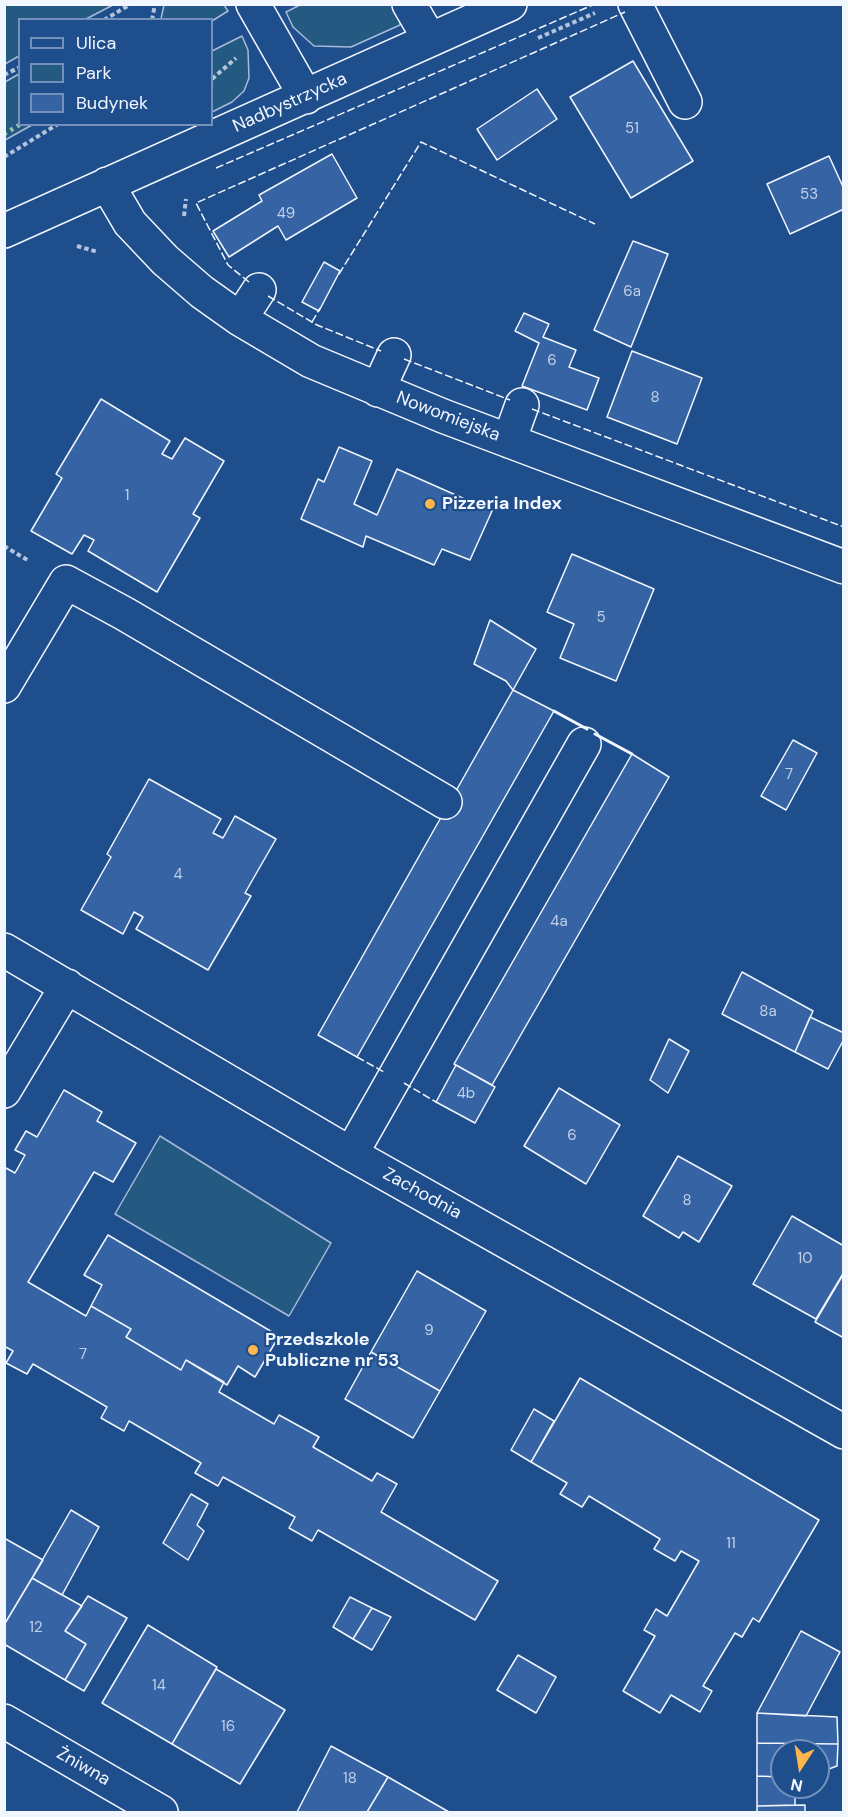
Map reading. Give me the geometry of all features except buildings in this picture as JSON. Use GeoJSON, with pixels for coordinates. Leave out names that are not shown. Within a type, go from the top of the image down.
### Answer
{"type":"FeatureCollection","features":[{"type":"Feature","properties":{"kind":"street"},"geometry":{"type":"LineString","coordinates":[[253,4],[306,97]]}},
{"type":"Feature","properties":{"kind":"street"},"geometry":{"type":"LineString","coordinates":[[409,4],[430,40]]}},
{"type":"Feature","properties":{"kind":"street","name":"Nadbystrzycka"},"geometry":{"type":"LineString","coordinates":[[4,231],[510,4]]}},
{"type":"Feature","properties":{"kind":"street"},"geometry":{"type":"LineString","coordinates":[[635,4],[685,102]]}},
{"type":"Feature","properties":{"kind":"street","name":"Nowomiejska"},"geometry":{"type":"LineString","coordinates":[[107,184],[130,223],[165,261],[202,292],[240,319],[311,361],[378,390],[843,567]]}},
{"type":"Feature","properties":{"kind":"street"},"geometry":{"type":"LineString","coordinates":[[240,319],[259,290]]}},
{"type":"Feature","properties":{"kind":"street"},"geometry":{"type":"LineString","coordinates":[[378,390],[394,355]]}},
{"type":"Feature","properties":{"kind":"street"},"geometry":{"type":"LineString","coordinates":[[510,441],[522,405]]}},
{"type":"Feature","properties":{"kind":"street"},"geometry":{"type":"LineString","coordinates":[[4,686],[66,582],[125,614],[445,802]]}},
{"type":"Feature","properties":{"kind":"street"},"geometry":{"type":"LineString","coordinates":[[351,1154],[585,744]]}},
{"type":"Feature","properties":{"kind":"street","name":"Zachodnia"},"geometry":{"type":"LineString","coordinates":[[4,950],[351,1154],[843,1432]]}},
{"type":"Feature","properties":{"kind":"street"},"geometry":{"type":"LineString","coordinates":[[4,1091],[67,986]]}},
{"type":"Feature","properties":{"kind":"street","name":"Żniwna"},"geometry":{"type":"LineString","coordinates":[[4,1721],[161,1812]]}},
{"type":"Feature","properties":{"kind":"path"},"geometry":{"type":"LineString","coordinates":[[107,18],[131,4]]}},
{"type":"Feature","properties":{"kind":"path"},"geometry":{"type":"LineString","coordinates":[[4,75],[18,68]]}},
{"type":"Feature","properties":{"kind":"path"},"geometry":{"type":"LineString","coordinates":[[4,157],[55,126]]}},
{"type":"Feature","properties":{"kind":"green space"},"geometry":{"type":"Polygon","coordinates":[[[5,4],[113,4],[88,18],[18,18],[18,57],[5,64],[5,4]]]}},
{"type":"Feature","properties":{"kind":"green space"},"geometry":{"type":"Polygon","coordinates":[[[164,5],[224,5],[228,11],[213,20],[213,18],[161,18],[164,5]]]}},
{"type":"Feature","properties":{"kind":"green space"},"geometry":{"type":"Polygon","coordinates":[[[300,5],[395,5],[401,19],[400,25],[351,47],[314,46],[293,27],[286,12],[300,5]]]}},
{"type":"Feature","properties":{"kind":"green space"},"geometry":{"type":"Polygon","coordinates":[[[242,36],[248,50],[249,78],[244,91],[232,102],[213,112],[213,50],[242,36]]]}},
{"type":"Feature","properties":{"kind":"green space"},"geometry":{"type":"Polygon","coordinates":[[[18,75],[18,126],[30,126],[5,140],[5,82],[18,75]]]}},
{"type":"Feature","properties":{"kind":"green space"},"geometry":{"type":"Polygon","coordinates":[[[160,1136],[331,1243],[289,1316],[115,1214],[160,1136]]]}},
{"type":"Feature","properties":{"kind":"hedge"},"geometry":{"type":"LineString","coordinates":[[4,134],[18,126]]}},
{"type":"Feature","properties":{"kind":"fence"},"geometry":{"type":"LineString","coordinates":[[216,168],[595,4]]}},
{"type":"Feature","properties":{"kind":"fence"},"geometry":{"type":"LineString","coordinates":[[249,282],[228,265],[196,203],[625,12]]}},
{"type":"Feature","properties":{"kind":"fence"},"geometry":{"type":"LineString","coordinates":[[339,274],[421,142],[595,224]]}},
{"type":"Feature","properties":{"kind":"fence"},"geometry":{"type":"LineString","coordinates":[[268,296],[317,325],[381,351]]}},
{"type":"Feature","properties":{"kind":"fence"},"geometry":{"type":"LineString","coordinates":[[312,322],[320,308]]}},
{"type":"Feature","properties":{"kind":"fence"},"geometry":{"type":"LineString","coordinates":[[404,359],[510,400]]}},
{"type":"Feature","properties":{"kind":"fence"},"geometry":{"type":"LineString","coordinates":[[532,409],[844,527]]}},
{"type":"Feature","properties":{"kind":"fence"},"geometry":{"type":"LineString","coordinates":[[357,1057],[384,1072]]}},
{"type":"Feature","properties":{"kind":"fence"},"geometry":{"type":"LineString","coordinates":[[404,1083],[436,1102]]}},
{"type":"Feature","properties":{"kind":"wall"},"geometry":{"type":"LineString","coordinates":[[554,711],[587,729]]}},
{"type":"Feature","properties":{"kind":"wall"},"geometry":{"type":"LineString","coordinates":[[595,734],[632,754]]}},
{"type":"Feature","properties":{"kind":"place","name":"Pizzeria Index"},"geometry":{"type":"Point","coordinates":[430,504]}},
{"type":"Feature","properties":{"kind":"place","name":"Przedszkole Publiczne nr 53"},"geometry":{"type":"Point","coordinates":[253,1350]}}]}
